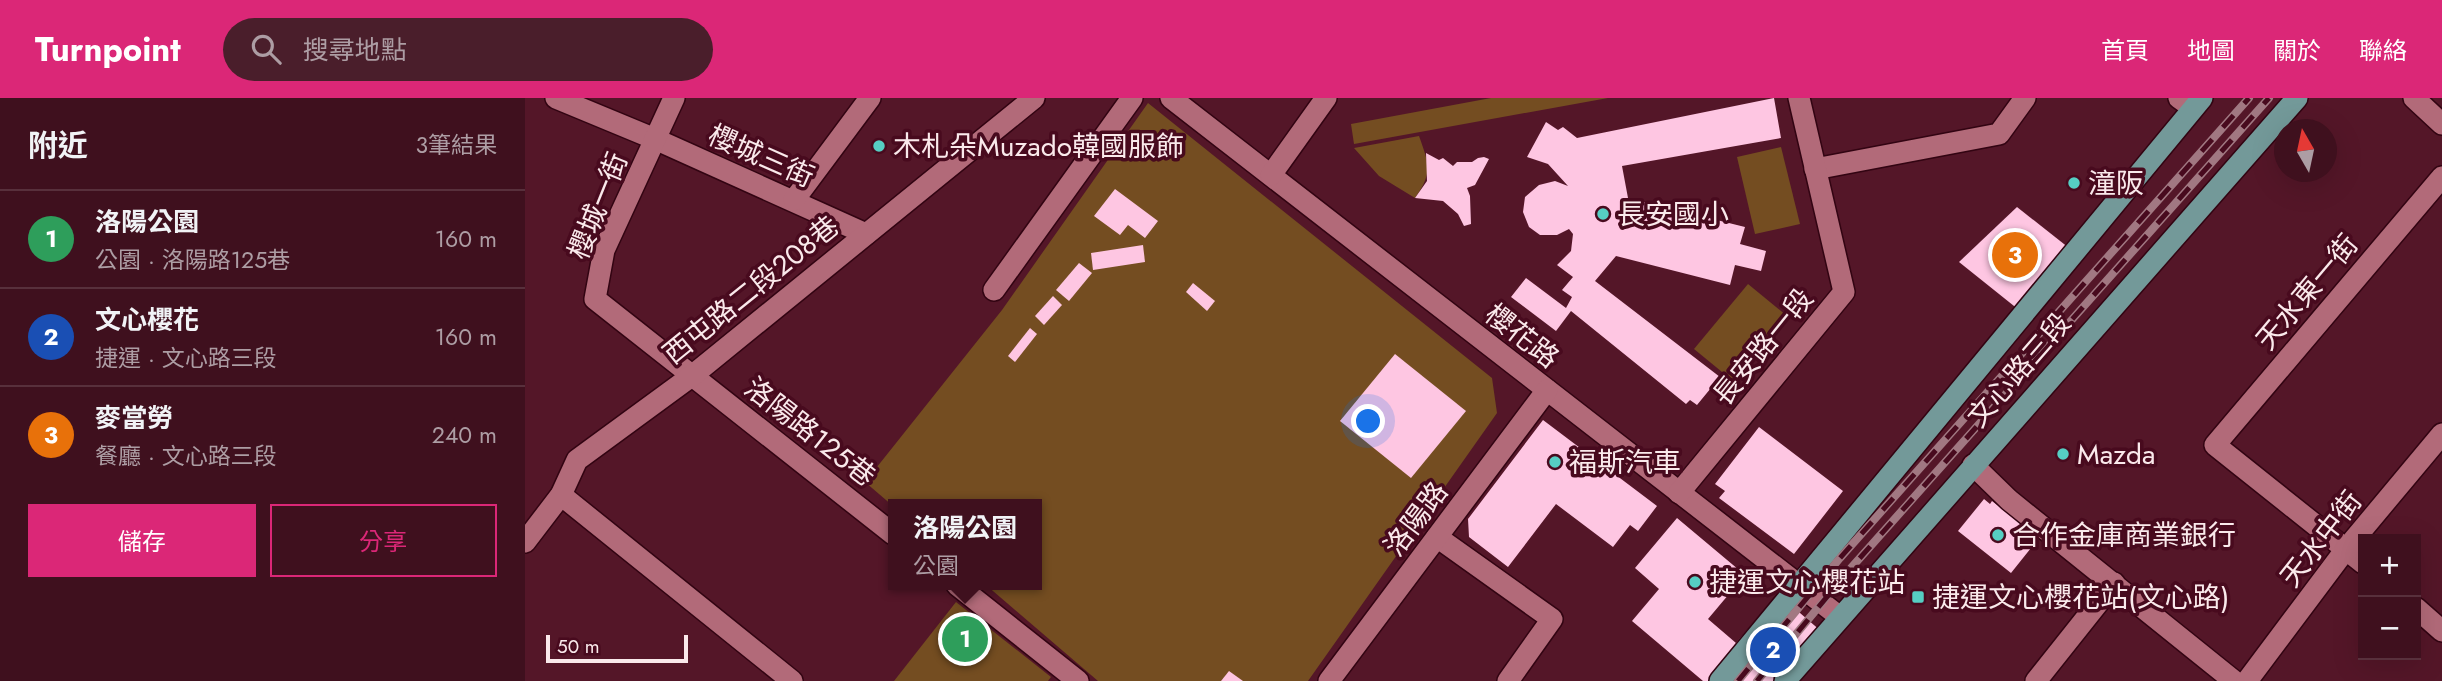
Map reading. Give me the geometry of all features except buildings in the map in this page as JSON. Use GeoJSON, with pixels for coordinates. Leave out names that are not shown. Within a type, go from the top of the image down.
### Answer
{"type":"FeatureCollection","features":[{"type":"Feature","properties":{"kind":"main road","name":"文心路三段"},"geometry":{"type":"LineString","coordinates":[[1785,681],[2297,98]]}},
{"type":"Feature","properties":{"kind":"main road","name":"文心路三段"},"geometry":{"type":"LineString","coordinates":[[1720,681],[2191,101]]}},
{"type":"Feature","properties":{"kind":"street","name":"櫻城三街"},"geometry":{"type":"LineString","coordinates":[[556,98],[655,139],[866,234]]}},
{"type":"Feature","properties":{"kind":"street","name":"櫻城一街"},"geometry":{"type":"LineString","coordinates":[[674,98],[604,250],[595,299],[693,375]]}},
{"type":"Feature","properties":{"kind":"street"},"geometry":{"type":"LineString","coordinates":[[794,200],[870,98]]}},
{"type":"Feature","properties":{"kind":"street","name":"西屯路二段208巷"},"geometry":{"type":"LineString","coordinates":[[525,542],[561,495],[577,460],[693,375],[1034,98]]}},
{"type":"Feature","properties":{"kind":"street"},"geometry":{"type":"LineString","coordinates":[[994,290],[1132,98]]}},
{"type":"Feature","properties":{"kind":"street","name":"櫻花路"},"geometry":{"type":"LineString","coordinates":[[1171,98],[1840,617]]}},
{"type":"Feature","properties":{"kind":"street"},"geometry":{"type":"LineString","coordinates":[[1271,175],[1326,98]]}},
{"type":"Feature","properties":{"kind":"street","name":"長安路一段"},"geometry":{"type":"LineString","coordinates":[[1679,493],[1844,292],[1799,98]]}},
{"type":"Feature","properties":{"kind":"street"},"geometry":{"type":"LineString","coordinates":[[1815,169],[1999,135],[2025,98]]}},
{"type":"Feature","properties":{"kind":"street"},"geometry":{"type":"LineString","coordinates":[[2414,98],[2442,124]]}},
{"type":"Feature","properties":{"kind":"street","name":"天水東一街"},"geometry":{"type":"LineString","coordinates":[[2346,549],[2215,445],[2442,177]]}},
{"type":"Feature","properties":{"kind":"street","name":"洛陽路125巷"},"geometry":{"type":"LineString","coordinates":[[693,375],[888,530]]}},
{"type":"Feature","properties":{"kind":"street","name":"洛陽路"},"geometry":{"type":"LineString","coordinates":[[1329,681],[1547,390]]}},
{"type":"Feature","properties":{"kind":"street","name":"天水中街"},"geometry":{"type":"LineString","coordinates":[[2247,681],[2346,549],[2442,434]]}},
{"type":"Feature","properties":{"kind":"street"},"geometry":{"type":"LineString","coordinates":[[1973,465],[2010,500],[2234,681]]}},
{"type":"Feature","properties":{"kind":"street"},"geometry":{"type":"LineString","coordinates":[[561,495],[792,681]]}},
{"type":"Feature","properties":{"kind":"street"},"geometry":{"type":"LineString","coordinates":[[1437,537],[1552,619],[1508,681]]}},
{"type":"Feature","properties":{"kind":"street"},"geometry":{"type":"LineString","coordinates":[[2346,549],[2358,559]]}},
{"type":"Feature","properties":{"kind":"street"},"geometry":{"type":"LineString","coordinates":[[2036,681],[2115,583]]}},
{"type":"Feature","properties":{"kind":"street"},"geometry":{"type":"LineString","coordinates":[[963,590],[1068,678]]}},
{"type":"Feature","properties":{"kind":"street"},"geometry":{"type":"LineString","coordinates":[[2421,612],[2442,631]]}},
{"type":"Feature","properties":{"kind":"shaded area"},"geometry":{"type":"Polygon","coordinates":[[[1491,98],[1608,98],[1354,144],[1351,124],[1491,98]]]}},
{"type":"Feature","properties":{"kind":"shaded area"},"geometry":{"type":"Polygon","coordinates":[[[1148,103],[1492,378],[1497,413],[1308,681],[1098,681],[992,590],[1042,590],[1042,499],[888,499],[888,502],[865,482],[1002,310],[1148,103]]]}},
{"type":"Feature","properties":{"kind":"shaded area"},"geometry":{"type":"Polygon","coordinates":[[[1419,136],[1425,154],[1427,175],[1415,198],[1379,176],[1354,148],[1419,136]]]}},
{"type":"Feature","properties":{"kind":"shaded area"},"geometry":{"type":"Polygon","coordinates":[[[1781,147],[1800,224],[1755,234],[1737,157],[1781,147]]]}},
{"type":"Feature","properties":{"kind":"shaded area"},"geometry":{"type":"Polygon","coordinates":[[[1748,284],[1787,316],[1733,381],[1694,349],[1748,284]]]}},
{"type":"Feature","properties":{"kind":"shaded area"},"geometry":{"type":"Polygon","coordinates":[[[956,602],[1051,677],[1048,681],[894,681],[956,602]]]}},
{"type":"Feature","properties":{"kind":"railway"},"geometry":{"type":"LineString","coordinates":[[1738,681],[1840,558],[2249,98]]}},
{"type":"Feature","properties":{"kind":"railway"},"geometry":{"type":"LineString","coordinates":[[1757,681],[1851,568],[2269,98]]}},
{"type":"Feature","properties":{"kind":"place","name":"木札朵Muzado韓國服飾"},"geometry":{"type":"Point","coordinates":[879,146]}},
{"type":"Feature","properties":{"kind":"place","name":"潼阪"},"geometry":{"type":"Point","coordinates":[2074,183]}},
{"type":"Feature","properties":{"kind":"place","name":"長安國小"},"geometry":{"type":"Point","coordinates":[1603,214]}},
{"type":"Feature","properties":{"kind":"place","name":"麥當勞"},"geometry":{"type":"Point","coordinates":[2015,255]}},
{"type":"Feature","properties":{"kind":"place","name":"Mazda"},"geometry":{"type":"Point","coordinates":[2063,454]}},
{"type":"Feature","properties":{"kind":"place","name":"福斯汽車"},"geometry":{"type":"Point","coordinates":[1555,462]}},
{"type":"Feature","properties":{"kind":"place","name":"合作金庫商業銀行"},"geometry":{"type":"Point","coordinates":[1998,535]}},
{"type":"Feature","properties":{"kind":"place","name":"捷運文心櫻花站"},"geometry":{"type":"Point","coordinates":[1695,582]}},
{"type":"Feature","properties":{"kind":"place","name":"捷運文心櫻花站(文心路)"},"geometry":{"type":"Point","coordinates":[1918,597]}},
{"type":"Feature","properties":{"kind":"place","name":"洛陽公園"},"geometry":{"type":"Point","coordinates":[965,639]}},
{"type":"Feature","properties":{"kind":"place","name":"文心櫻花"},"geometry":{"type":"Point","coordinates":[1773,650]}}]}
